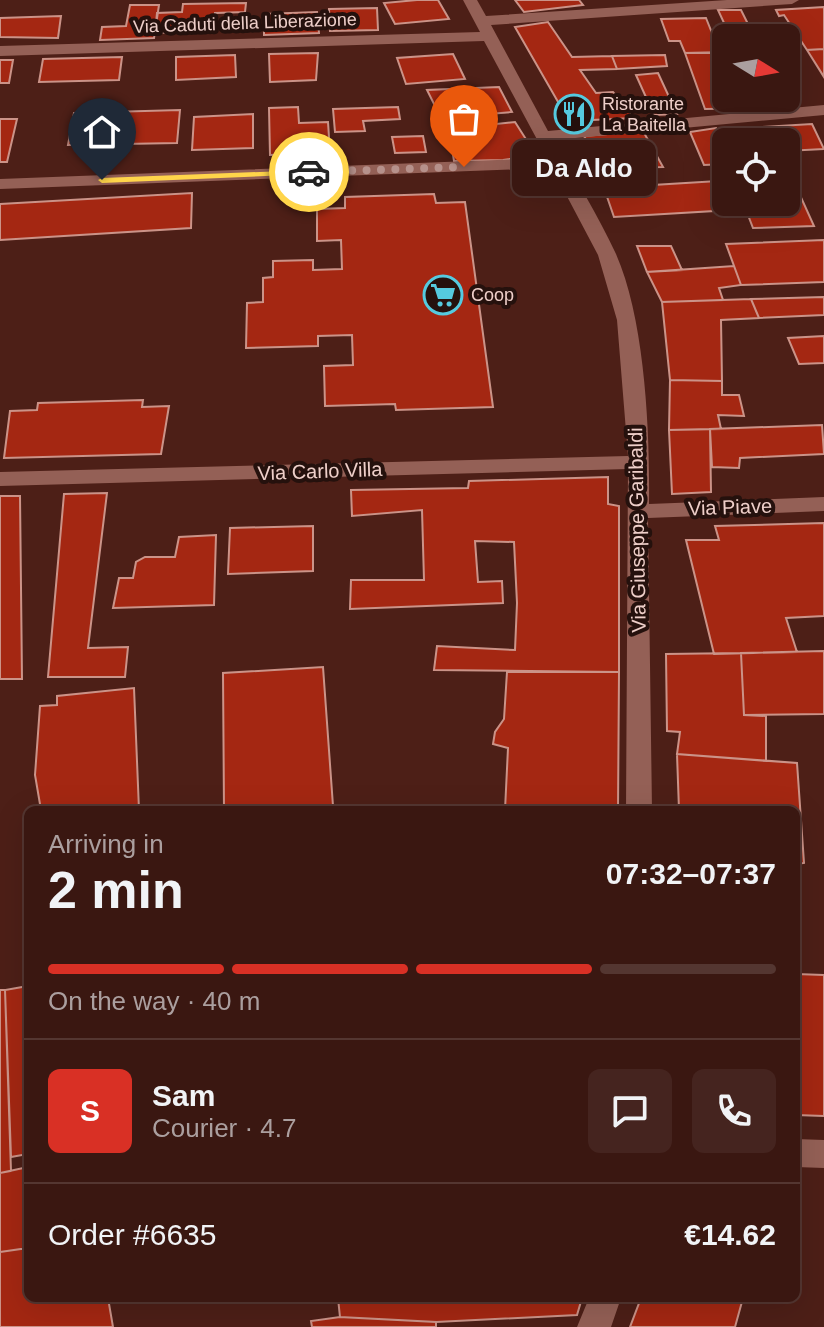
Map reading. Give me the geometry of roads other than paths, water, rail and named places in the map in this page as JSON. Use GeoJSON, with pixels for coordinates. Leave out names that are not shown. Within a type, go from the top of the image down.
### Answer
{"type":"FeatureCollection","features":[{"type":"Feature","properties":{"kind":"street","name":"Via Giuseppe Garibaldi"},"geometry":{"type":"LineString","coordinates":[[470,0],[607,255],[627,320],[639,462],[639,806]]}},
{"type":"Feature","properties":{"kind":"street","name":"Via Caduti della Liberazione"},"geometry":{"type":"LineString","coordinates":[[0,51],[487,28],[792,0]]}},
{"type":"Feature","properties":{"kind":"street"},"geometry":{"type":"LineString","coordinates":[[544,136],[824,110]]}},
{"type":"Feature","properties":{"kind":"street"},"geometry":{"type":"LineString","coordinates":[[0,184],[558,163]]}},
{"type":"Feature","properties":{"kind":"street","name":"Via Carlo Villa"},"geometry":{"type":"LineString","coordinates":[[0,479],[639,462]]}},
{"type":"Feature","properties":{"kind":"street","name":"Via Piave"},"geometry":{"type":"LineString","coordinates":[[637,511],[824,504]]}},
{"type":"Feature","properties":{"kind":"street"},"geometry":{"type":"LineString","coordinates":[[800,1153],[824,1154]]}},
{"type":"Feature","properties":{"kind":"street"},"geometry":{"type":"LineString","coordinates":[[594,1327],[603,1302]]}},
{"type":"Feature","properties":{"kind":"place","name":"Ristorante La Baitella"},"geometry":{"type":"Point","coordinates":[574,114]}},
{"type":"Feature","properties":{"kind":"place","name":"Da Aldo"},"geometry":{"type":"Point","coordinates":[464,167]}},
{"type":"Feature","properties":{"kind":"place","name":"Coop"},"geometry":{"type":"Point","coordinates":[443,295]}}]}
